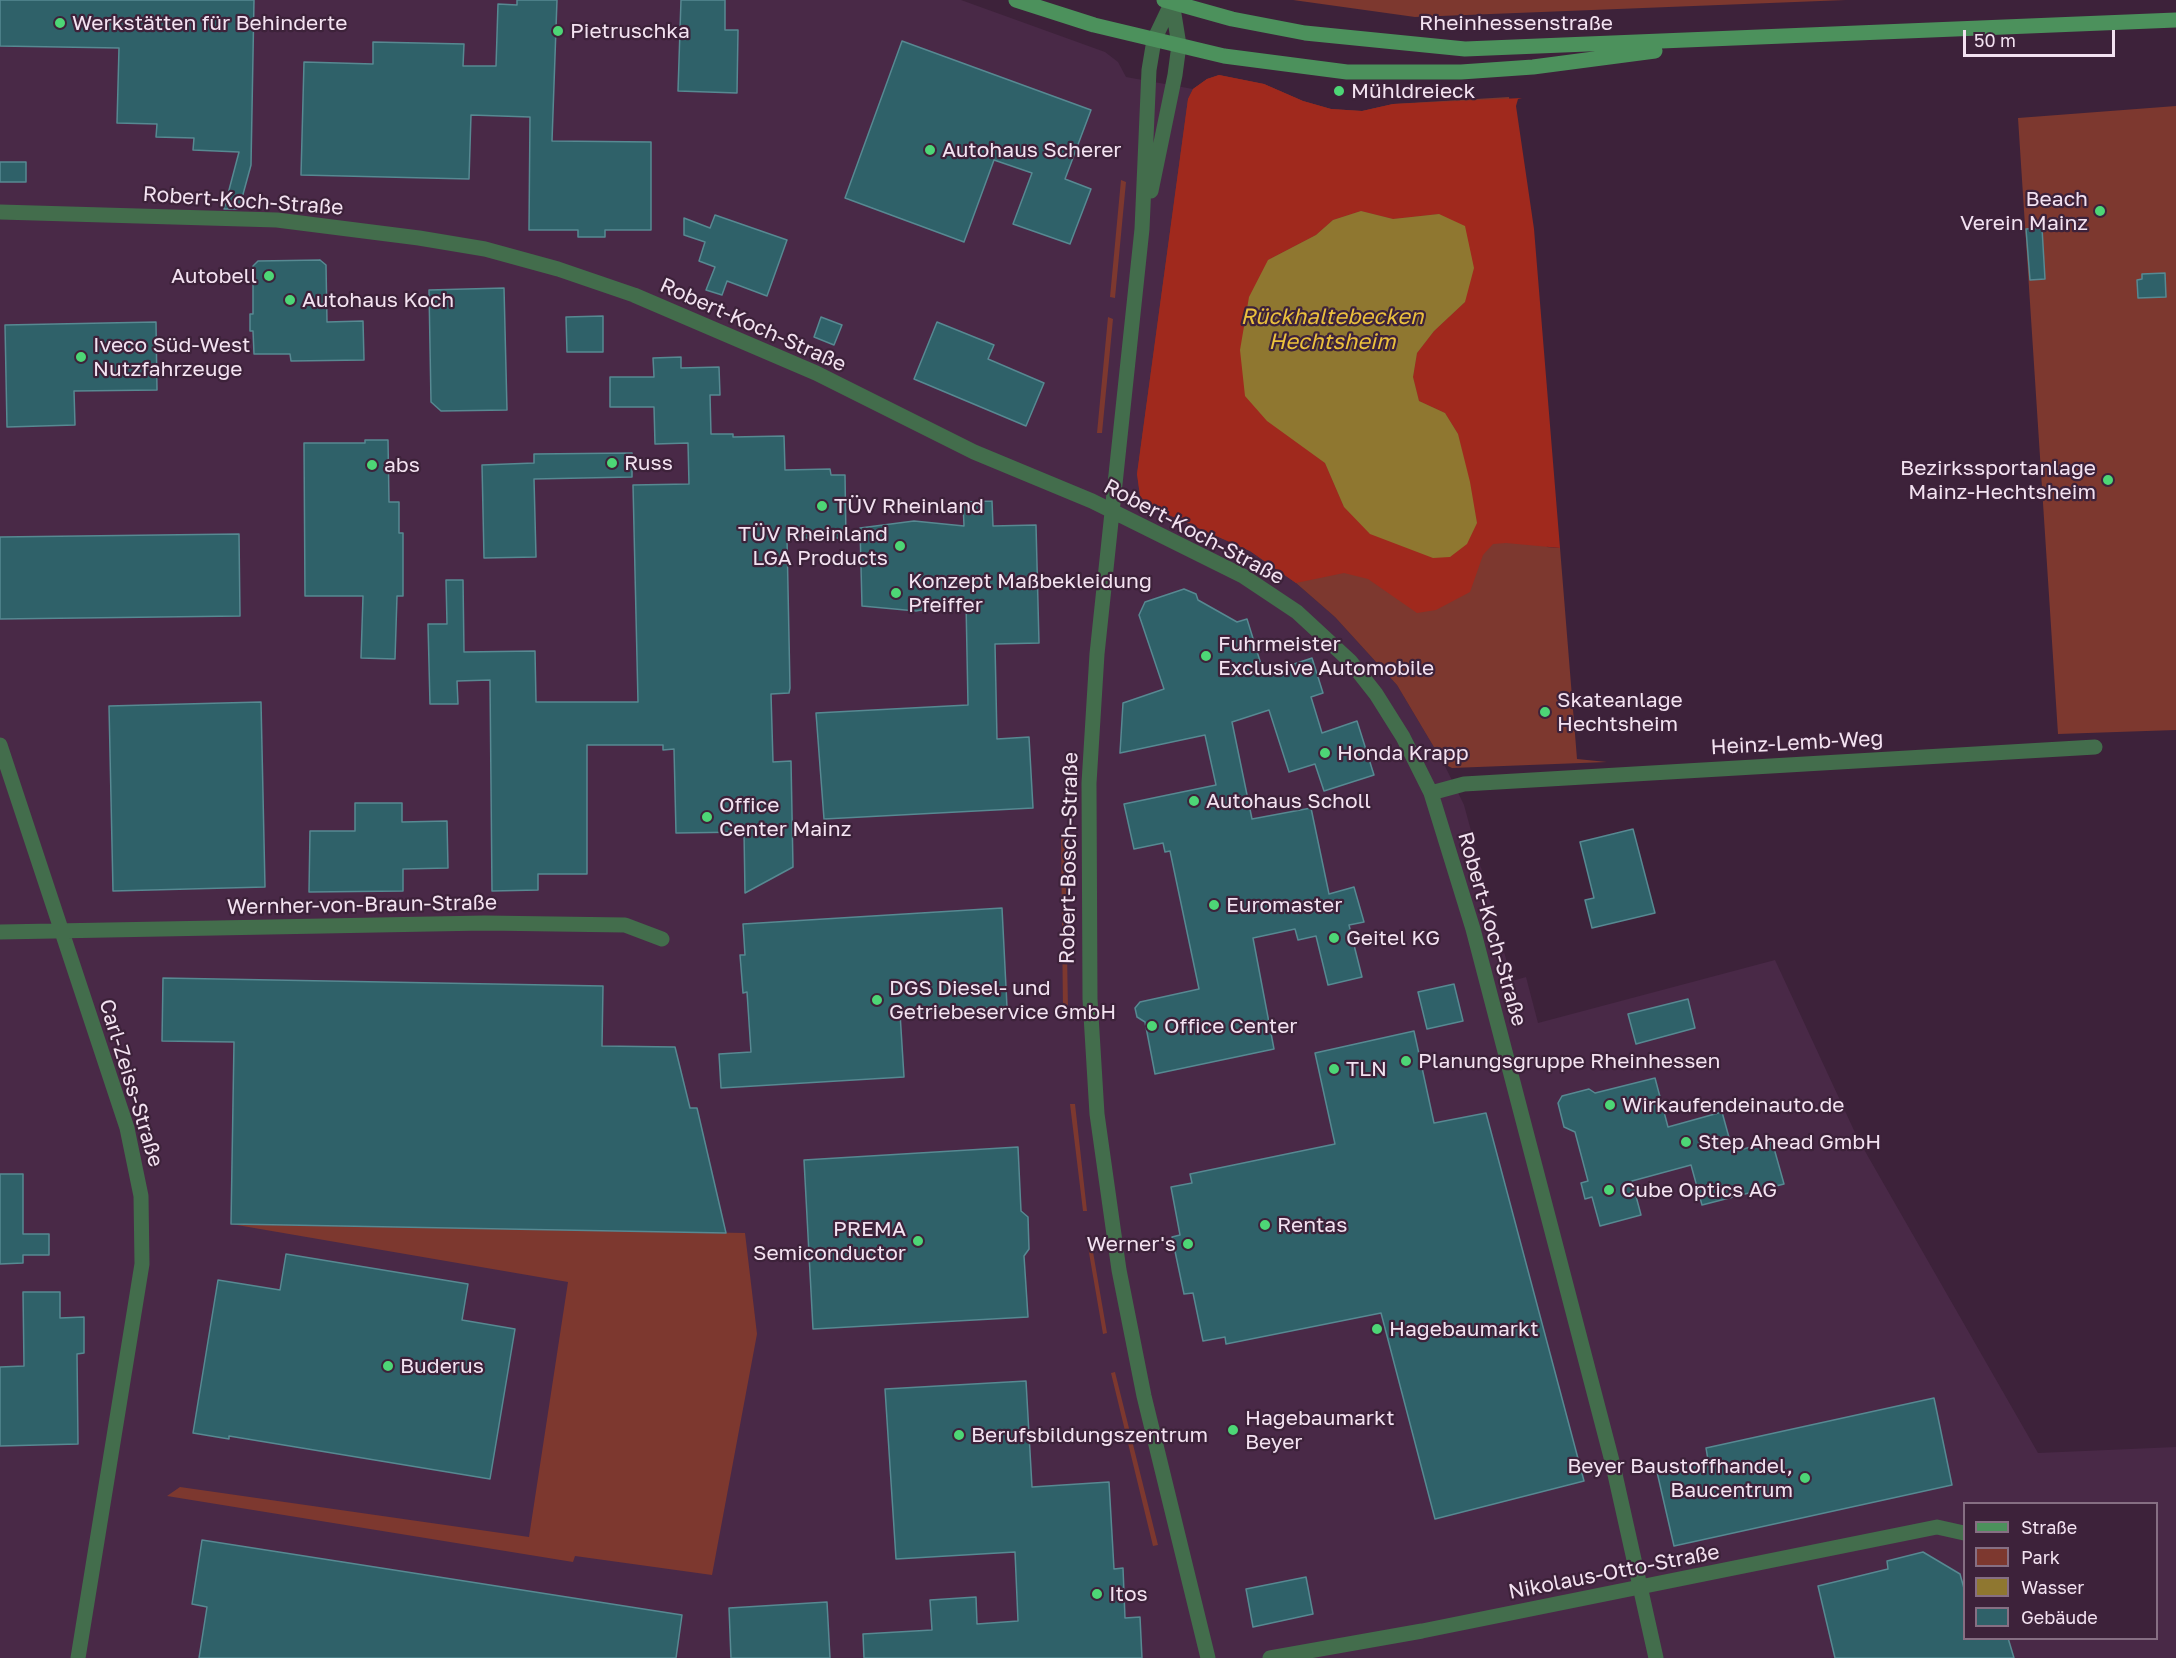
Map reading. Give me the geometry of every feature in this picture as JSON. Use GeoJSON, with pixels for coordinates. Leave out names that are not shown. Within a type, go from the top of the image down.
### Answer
{"type":"FeatureCollection","features":[{"type":"Feature","properties":{"kind":"main road","name":"Rheinhessenstraße"},"geometry":{"type":"LineString","coordinates":[[1016,0],[1094,25],[1155,40],[1285,65],[1347,72],[1402,73],[1533,67],[1666,50],[1719,39]]}},
{"type":"Feature","properties":{"kind":"main road","name":"Rheinhessenstraße"},"geometry":{"type":"LineString","coordinates":[[1170,1],[1232,19],[1305,33],[1465,49],[2176,20]]}},
{"type":"Feature","properties":{"kind":"street"},"geometry":{"type":"LineString","coordinates":[[1155,40],[1170,1]]}},
{"type":"Feature","properties":{"kind":"street"},"geometry":{"type":"LineString","coordinates":[[1170,1],[1179,45]]}},
{"type":"Feature","properties":{"kind":"street","name":"Robert-Bosch-Straße"},"geometry":{"type":"LineString","coordinates":[[1155,40],[1149,70],[1142,229],[1097,654],[1089,783],[1088,947],[1095,1093],[1119,1270],[1144,1396],[1208,1658]]}},
{"type":"Feature","properties":{"kind":"street","name":"Robert-Bosch-Straße"},"geometry":{"type":"LineString","coordinates":[[1142,229],[1175,75],[1179,45]]}},
{"type":"Feature","properties":{"kind":"street","name":"Robert-Koch-Straße"},"geometry":{"type":"LineString","coordinates":[[0,212],[277,220],[485,249],[597,282],[666,308],[816,373],[974,453],[1112,512],[1243,576],[1298,612],[1350,661],[1376,694],[1404,737],[1431,793],[1473,929],[1612,1461],[1656,1658]]}},
{"type":"Feature","properties":{"kind":"street","name":"Carl-Zeiss-Straße"},"geometry":{"type":"LineString","coordinates":[[0,745],[133,1150],[141,1196],[144,1233],[137,1299],[78,1658]]}},
{"type":"Feature","properties":{"kind":"street","name":"Heinz-Lemb-Weg"},"geometry":{"type":"LineString","coordinates":[[1431,793],[1464,784],[2095,747]]}},
{"type":"Feature","properties":{"kind":"street","name":"Wernher-von-Braun-Straße"},"geometry":{"type":"LineString","coordinates":[[0,932],[520,924],[626,925],[662,939]]}},
{"type":"Feature","properties":{"kind":"street","name":"Nikolaus-Otto-Straße"},"geometry":{"type":"LineString","coordinates":[[1270,1658],[1381,1639],[1937,1527],[1963,1533]]}},
{"type":"Feature","properties":{"kind":"shaded area"},"geometry":{"type":"Polygon","coordinates":[[[0,0],[961,0],[1105,52],[1118,62],[1126,77],[1193,89],[1188,99],[1137,474],[1140,495],[1151,507],[1250,551],[1296,583],[1335,617],[1397,685],[1444,764],[1464,805],[1512,981],[1526,977],[1538,1023],[1775,960],[1858,1139],[2038,1453],[2176,1447],[2176,1658],[0,1658],[0,0]]]}},
{"type":"Feature","properties":{"kind":"shaded area"},"geometry":{"type":"Polygon","coordinates":[[[1219,75],[1264,84],[1303,101],[1331,109],[1362,111],[1393,104],[1522,98],[1518,99],[1516,106],[1534,229],[1560,548],[1493,544],[1483,555],[1470,592],[1436,610],[1417,613],[1368,579],[1344,573],[1296,583],[1250,551],[1151,507],[1140,496],[1137,474],[1188,99],[1193,89],[1207,79],[1219,75]],[[1361,211],[1333,220],[1316,235],[1268,260],[1308,450],[1325,463],[1344,507],[1477,523],[1458,434],[1445,413],[1419,401],[1413,377],[1417,353],[1434,331],[1465,302],[1439,214],[1393,219],[1361,211]]]}},
{"type":"Feature","properties":{"kind":"green space"},"geometry":{"type":"Polygon","coordinates":[[[1293,0],[1846,0],[1415,17],[1293,0]]]}},
{"type":"Feature","properties":{"kind":"green space"},"geometry":{"type":"Polygon","coordinates":[[[1219,75],[1264,84],[1303,101],[1331,109],[1362,111],[1393,104],[1509,97],[1547,547],[1560,548],[1577,759],[1607,762],[1452,768],[1444,764],[1397,685],[1335,617],[1296,583],[1250,551],[1151,507],[1140,496],[1137,474],[1188,99],[1193,89],[1207,79],[1219,75]]]}},
{"type":"Feature","properties":{"kind":"green space","name":"Bezirkssportanlage Mainz-Hechtsheim"},"geometry":{"type":"Polygon","coordinates":[[[2176,106],[2176,730],[2058,734],[2018,118],[2176,106]]]}},
{"type":"Feature","properties":{"kind":"green space"},"geometry":{"type":"Polygon","coordinates":[[[1121,180],[1126,182],[1115,298],[1110,297],[1121,180]]]}},
{"type":"Feature","properties":{"kind":"green space"},"geometry":{"type":"Polygon","coordinates":[[[1108,317],[1113,319],[1102,433],[1097,433],[1108,317]]]}},
{"type":"Feature","properties":{"kind":"green space"},"geometry":{"type":"Polygon","coordinates":[[[1061,835],[1065,835],[1068,1010],[1063,1010],[1061,835]]]}},
{"type":"Feature","properties":{"kind":"green space"},"geometry":{"type":"Polygon","coordinates":[[[1070,1104],[1075,1104],[1087,1211],[1083,1211],[1070,1104]]]}},
{"type":"Feature","properties":{"kind":"green space"},"geometry":{"type":"Polygon","coordinates":[[[231,1224],[745,1233],[757,1334],[712,1575],[575,1556],[573,1562],[167,1496],[180,1487],[529,1537],[568,1282],[231,1224]]]}},
{"type":"Feature","properties":{"kind":"green space"},"geometry":{"type":"Polygon","coordinates":[[[1092,1246],[1107,1333],[1103,1334],[1088,1247],[1092,1246]]]}},
{"type":"Feature","properties":{"kind":"green space"},"geometry":{"type":"Polygon","coordinates":[[[1115,1372],[1158,1545],[1153,1546],[1111,1373],[1115,1372]]]}},
{"type":"Feature","properties":{"kind":"water","name":"Rückhaltebecken Hechtsheim"},"geometry":{"type":"Polygon","coordinates":[[[1361,211],[1393,219],[1439,214],[1465,226],[1474,268],[1465,302],[1434,331],[1417,353],[1413,377],[1419,401],[1445,413],[1458,434],[1470,482],[1477,523],[1467,544],[1450,557],[1433,558],[1370,534],[1344,507],[1325,463],[1267,421],[1245,396],[1240,350],[1249,297],[1268,260],[1316,235],[1333,220],[1361,211]]]}},
{"type":"Feature","properties":{"kind":"building"},"geometry":{"type":"Polygon","coordinates":[[[0,0],[254,0],[251,165],[239,209],[224,209],[239,152],[193,150],[194,138],[156,137],[157,124],[117,123],[119,48],[0,46],[0,0]]]}},
{"type":"Feature","properties":{"kind":"building"},"geometry":{"type":"Polygon","coordinates":[[[517,0],[557,0],[552,141],[651,142],[651,230],[605,230],[605,237],[578,237],[578,230],[529,230],[530,117],[471,115],[469,179],[301,175],[304,62],[373,64],[373,42],[464,44],[463,66],[496,66],[498,4],[517,5],[517,0]]]}},
{"type":"Feature","properties":{"kind":"building"},"geometry":{"type":"Polygon","coordinates":[[[681,0],[725,0],[725,30],[738,30],[737,93],[678,91],[681,0]]]}},
{"type":"Feature","properties":{"kind":"building","name":"Autohaus Scherer"},"geometry":{"type":"Polygon","coordinates":[[[902,41],[1091,110],[1065,179],[1091,189],[1070,244],[1013,224],[1032,173],[994,160],[964,242],[845,198],[902,41]]]}},
{"type":"Feature","properties":{"kind":"building"},"geometry":{"type":"Polygon","coordinates":[[[0,162],[26,162],[26,182],[0,182],[0,162]]]}},
{"type":"Feature","properties":{"kind":"building"},"geometry":{"type":"Polygon","coordinates":[[[715,215],[787,240],[767,296],[727,281],[722,295],[706,290],[715,267],[699,261],[705,242],[684,235],[684,218],[710,228],[715,215]]]}},
{"type":"Feature","properties":{"kind":"building"},"geometry":{"type":"Polygon","coordinates":[[[2042,228],[2045,279],[2030,280],[2026,229],[2042,228]]]}},
{"type":"Feature","properties":{"kind":"building","name":"Autohaus Koch"},"geometry":{"type":"Polygon","coordinates":[[[320,260],[326,265],[327,322],[363,321],[364,360],[291,361],[290,354],[254,354],[253,331],[250,331],[250,314],[253,314],[253,266],[258,261],[320,260]]]}},
{"type":"Feature","properties":{"kind":"building"},"geometry":{"type":"Polygon","coordinates":[[[2165,273],[2166,297],[2138,298],[2137,280],[2142,279],[2142,274],[2165,273]]]}},
{"type":"Feature","properties":{"kind":"building"},"geometry":{"type":"Polygon","coordinates":[[[504,288],[507,410],[441,411],[431,402],[429,290],[504,288]]]}},
{"type":"Feature","properties":{"kind":"building"},"geometry":{"type":"Polygon","coordinates":[[[603,316],[603,352],[567,352],[566,317],[603,316]]]}},
{"type":"Feature","properties":{"kind":"building"},"geometry":{"type":"Polygon","coordinates":[[[821,317],[842,325],[834,345],[814,337],[821,317]]]}},
{"type":"Feature","properties":{"kind":"building","name":"Iveco Süd-West Nutzfahrzeuge"},"geometry":{"type":"Polygon","coordinates":[[[156,322],[157,390],[74,391],[75,425],[7,427],[5,325],[156,322]]]}},
{"type":"Feature","properties":{"kind":"building"},"geometry":{"type":"Polygon","coordinates":[[[937,322],[994,345],[988,359],[1044,383],[1026,426],[914,379],[937,322]]]}},
{"type":"Feature","properties":{"kind":"building"},"geometry":{"type":"Polygon","coordinates":[[[681,357],[681,368],[719,367],[720,395],[710,395],[711,434],[733,434],[733,437],[784,436],[785,470],[830,469],[831,475],[845,475],[846,538],[787,538],[790,688],[789,693],[771,694],[773,762],[791,761],[793,867],[745,893],[744,832],[676,833],[674,749],[663,750],[663,745],[587,745],[587,874],[538,874],[538,890],[492,891],[490,680],[457,681],[458,704],[430,704],[428,624],[447,624],[446,580],[463,580],[464,652],[535,651],[536,702],[638,702],[633,485],[689,484],[688,443],[655,444],[654,407],[610,407],[610,377],[654,377],[653,358],[681,357]]]}},
{"type":"Feature","properties":{"kind":"building"},"geometry":{"type":"Polygon","coordinates":[[[365,440],[388,440],[389,502],[399,502],[399,533],[403,533],[403,596],[397,596],[395,659],[361,658],[363,596],[305,596],[304,443],[365,443],[365,440]]]}},
{"type":"Feature","properties":{"kind":"building"},"geometry":{"type":"Polygon","coordinates":[[[632,453],[632,477],[534,479],[536,557],[484,558],[482,465],[534,463],[534,454],[632,453]]]}},
{"type":"Feature","properties":{"kind":"building"},"geometry":{"type":"Polygon","coordinates":[[[992,501],[993,526],[1036,525],[1039,643],[995,644],[997,739],[1029,737],[1033,808],[824,819],[816,713],[968,705],[966,602],[916,611],[862,606],[860,528],[914,521],[964,526],[963,502],[992,501]]]}},
{"type":"Feature","properties":{"kind":"building"},"geometry":{"type":"Polygon","coordinates":[[[239,534],[240,616],[0,619],[0,537],[239,534]]]}},
{"type":"Feature","properties":{"kind":"building"},"geometry":{"type":"Polygon","coordinates":[[[1184,589],[1196,594],[1198,600],[1237,622],[1247,619],[1264,674],[1312,658],[1323,693],[1311,697],[1322,733],[1357,721],[1374,775],[1324,791],[1315,764],[1289,772],[1269,710],[1232,722],[1252,819],[1311,808],[1329,894],[1354,887],[1364,922],[1349,925],[1362,977],[1328,985],[1316,936],[1298,940],[1295,929],[1253,938],[1274,1049],[1155,1074],[1145,1022],[1137,1017],[1135,1008],[1140,1002],[1199,989],[1170,851],[1165,852],[1163,843],[1134,849],[1124,804],[1216,785],[1205,735],[1120,753],[1123,703],[1164,689],[1139,615],[1145,602],[1184,589]]]}},
{"type":"Feature","properties":{"kind":"building"},"geometry":{"type":"Polygon","coordinates":[[[261,702],[265,887],[113,891],[109,706],[261,702]]]}},
{"type":"Feature","properties":{"kind":"building"},"geometry":{"type":"Polygon","coordinates":[[[355,803],[402,803],[402,822],[447,821],[448,868],[403,869],[403,891],[309,892],[310,831],[355,831],[355,803]]]}},
{"type":"Feature","properties":{"kind":"building"},"geometry":{"type":"Polygon","coordinates":[[[1633,829],[1655,913],[1592,928],[1585,900],[1594,898],[1580,842],[1633,829]]]}},
{"type":"Feature","properties":{"kind":"building","name":"DGS Diesel- und Getriebeservice GmbH"},"geometry":{"type":"Polygon","coordinates":[[[1002,908],[1007,1007],[900,1013],[904,1077],[721,1088],[719,1054],[751,1052],[747,992],[743,993],[740,955],[745,955],[743,924],[1002,908]]]}},
{"type":"Feature","properties":{"kind":"building"},"geometry":{"type":"Polygon","coordinates":[[[163,978],[603,986],[602,1046],[675,1047],[690,1108],[697,1108],[726,1233],[231,1224],[234,1042],[162,1041],[163,978]]]}},
{"type":"Feature","properties":{"kind":"building"},"geometry":{"type":"Polygon","coordinates":[[[1454,984],[1463,1021],[1427,1029],[1418,992],[1454,984]]]}},
{"type":"Feature","properties":{"kind":"building"},"geometry":{"type":"Polygon","coordinates":[[[1688,999],[1695,1028],[1636,1044],[1628,1014],[1688,999]]]}},
{"type":"Feature","properties":{"kind":"building"},"geometry":{"type":"Polygon","coordinates":[[[1414,1031],[1434,1123],[1486,1113],[1584,1481],[1435,1519],[1381,1313],[1226,1344],[1225,1337],[1203,1341],[1193,1293],[1184,1294],[1172,1237],[1180,1235],[1171,1187],[1192,1183],[1190,1174],[1335,1144],[1315,1053],[1414,1031]]]}},
{"type":"Feature","properties":{"kind":"building"},"geometry":{"type":"Polygon","coordinates":[[[1655,1078],[1668,1127],[1722,1112],[1733,1152],[1772,1141],[1784,1184],[1702,1205],[1691,1165],[1632,1181],[1641,1215],[1600,1226],[1592,1197],[1585,1199],[1581,1183],[1588,1181],[1575,1132],[1564,1127],[1558,1103],[1562,1096],[1589,1089],[1595,1093],[1655,1078]]]}},
{"type":"Feature","properties":{"kind":"building","name":"PREMA Semiconductor"},"geometry":{"type":"Polygon","coordinates":[[[1018,1147],[1021,1211],[1028,1217],[1029,1249],[1024,1256],[1028,1317],[813,1329],[804,1160],[1018,1147]]]}},
{"type":"Feature","properties":{"kind":"building"},"geometry":{"type":"Polygon","coordinates":[[[0,1174],[23,1174],[23,1234],[49,1234],[49,1255],[23,1255],[23,1263],[0,1264],[0,1174]]]}},
{"type":"Feature","properties":{"kind":"building","name":"Buderus"},"geometry":{"type":"Polygon","coordinates":[[[286,1254],[468,1284],[462,1320],[515,1329],[490,1479],[229,1436],[229,1439],[193,1433],[218,1280],[280,1290],[286,1254]]]}},
{"type":"Feature","properties":{"kind":"building"},"geometry":{"type":"Polygon","coordinates":[[[23,1292],[60,1292],[60,1318],[84,1317],[84,1353],[77,1354],[78,1444],[0,1446],[0,1367],[24,1366],[23,1292]]]}},
{"type":"Feature","properties":{"kind":"building","name":"Berufsbildungszentrum"},"geometry":{"type":"Polygon","coordinates":[[[1026,1381],[1032,1487],[1109,1482],[1114,1569],[1123,1568],[1125,1618],[1140,1617],[1142,1658],[864,1658],[863,1634],[932,1630],[930,1600],[976,1597],[977,1624],[1018,1621],[1015,1552],[896,1559],[885,1389],[1026,1381]]]}},
{"type":"Feature","properties":{"kind":"building","name":"Beyer Baustoffhandel, Baucentrum"},"geometry":{"type":"Polygon","coordinates":[[[1934,1398],[1952,1485],[1674,1546],[1657,1472],[1708,1460],[1706,1448],[1934,1398]]]}},
{"type":"Feature","properties":{"kind":"building"},"geometry":{"type":"Polygon","coordinates":[[[202,1540],[682,1615],[676,1658],[199,1658],[207,1607],[192,1604],[202,1540]]]}},
{"type":"Feature","properties":{"kind":"building"},"geometry":{"type":"Polygon","coordinates":[[[1923,1552],[1960,1574],[1963,1585],[1963,1640],[2009,1640],[2014,1658],[1835,1658],[1818,1586],[1888,1569],[1887,1561],[1923,1552]]]}},
{"type":"Feature","properties":{"kind":"building"},"geometry":{"type":"Polygon","coordinates":[[[1306,1577],[1313,1614],[1253,1627],[1246,1589],[1306,1577]]]}},
{"type":"Feature","properties":{"kind":"building"},"geometry":{"type":"Polygon","coordinates":[[[827,1602],[830,1658],[731,1658],[729,1608],[827,1602]]]}},
{"type":"Feature","properties":{"kind":"place","name":"Werkstätten für Behinderte"},"geometry":{"type":"Point","coordinates":[60,23]}},
{"type":"Feature","properties":{"kind":"place","name":"Pietruschka"},"geometry":{"type":"Point","coordinates":[558,31]}},
{"type":"Feature","properties":{"kind":"place","name":"Mühldreieck"},"geometry":{"type":"Point","coordinates":[1339,91]}},
{"type":"Feature","properties":{"kind":"place","name":"Autohaus Scherer"},"geometry":{"type":"Point","coordinates":[930,150]}},
{"type":"Feature","properties":{"kind":"place","name":"Beach Verein Mainz"},"geometry":{"type":"Point","coordinates":[2100,211]}},
{"type":"Feature","properties":{"kind":"place","name":"Autobell"},"geometry":{"type":"Point","coordinates":[269,276]}},
{"type":"Feature","properties":{"kind":"place","name":"Autohaus Koch"},"geometry":{"type":"Point","coordinates":[290,300]}},
{"type":"Feature","properties":{"kind":"place","name":"Iveco Süd-West Nutzfahrzeuge"},"geometry":{"type":"Point","coordinates":[81,357]}},
{"type":"Feature","properties":{"kind":"place","name":"Russ"},"geometry":{"type":"Point","coordinates":[612,463]}},
{"type":"Feature","properties":{"kind":"place","name":"abs"},"geometry":{"type":"Point","coordinates":[372,465]}},
{"type":"Feature","properties":{"kind":"place","name":"Bezirkssportanlage Mainz-Hechtsheim"},"geometry":{"type":"Point","coordinates":[2108,480]}},
{"type":"Feature","properties":{"kind":"place","name":"TÜV Rheinland"},"geometry":{"type":"Point","coordinates":[822,506]}},
{"type":"Feature","properties":{"kind":"place","name":"TÜV Rheinland LGA Products"},"geometry":{"type":"Point","coordinates":[900,546]}},
{"type":"Feature","properties":{"kind":"place","name":"Konzept Maßbekleidung Pfeiffer"},"geometry":{"type":"Point","coordinates":[896,593]}},
{"type":"Feature","properties":{"kind":"place","name":"Fuhrmeister Exclusive Automobile"},"geometry":{"type":"Point","coordinates":[1206,656]}},
{"type":"Feature","properties":{"kind":"place","name":"Skateanlage Hechtsheim"},"geometry":{"type":"Point","coordinates":[1545,712]}},
{"type":"Feature","properties":{"kind":"place","name":"Honda Krapp"},"geometry":{"type":"Point","coordinates":[1325,753]}},
{"type":"Feature","properties":{"kind":"place","name":"Autohaus Scholl"},"geometry":{"type":"Point","coordinates":[1194,801]}},
{"type":"Feature","properties":{"kind":"place","name":"Office Center Mainz"},"geometry":{"type":"Point","coordinates":[707,817]}},
{"type":"Feature","properties":{"kind":"place","name":"Euromaster"},"geometry":{"type":"Point","coordinates":[1214,905]}},
{"type":"Feature","properties":{"kind":"place","name":"Geitel KG"},"geometry":{"type":"Point","coordinates":[1334,938]}},
{"type":"Feature","properties":{"kind":"place","name":"DGS Diesel- und Getriebeservice GmbH"},"geometry":{"type":"Point","coordinates":[877,1000]}},
{"type":"Feature","properties":{"kind":"place","name":"Office Center"},"geometry":{"type":"Point","coordinates":[1152,1026]}},
{"type":"Feature","properties":{"kind":"place","name":"Planungsgruppe Rheinhessen"},"geometry":{"type":"Point","coordinates":[1406,1061]}},
{"type":"Feature","properties":{"kind":"place","name":"TLN"},"geometry":{"type":"Point","coordinates":[1334,1069]}},
{"type":"Feature","properties":{"kind":"place","name":"Wirkaufendeinauto.de"},"geometry":{"type":"Point","coordinates":[1610,1105]}},
{"type":"Feature","properties":{"kind":"place","name":"Step Ahead GmbH"},"geometry":{"type":"Point","coordinates":[1686,1142]}},
{"type":"Feature","properties":{"kind":"place","name":"Cube Optics AG"},"geometry":{"type":"Point","coordinates":[1609,1190]}},
{"type":"Feature","properties":{"kind":"place","name":"Rentas"},"geometry":{"type":"Point","coordinates":[1265,1225]}},
{"type":"Feature","properties":{"kind":"place","name":"PREMA Semiconductor"},"geometry":{"type":"Point","coordinates":[918,1241]}},
{"type":"Feature","properties":{"kind":"place","name":"Werner's"},"geometry":{"type":"Point","coordinates":[1188,1244]}},
{"type":"Feature","properties":{"kind":"place","name":"Hagebaumarkt"},"geometry":{"type":"Point","coordinates":[1377,1329]}},
{"type":"Feature","properties":{"kind":"place","name":"Buderus"},"geometry":{"type":"Point","coordinates":[388,1366]}},
{"type":"Feature","properties":{"kind":"place","name":"Hagebaumarkt Beyer"},"geometry":{"type":"Point","coordinates":[1233,1430]}},
{"type":"Feature","properties":{"kind":"place","name":"Berufsbildungszentrum"},"geometry":{"type":"Point","coordinates":[959,1435]}},
{"type":"Feature","properties":{"kind":"place","name":"Beyer Baustoffhandel, Baucentrum"},"geometry":{"type":"Point","coordinates":[1805,1478]}},
{"type":"Feature","properties":{"kind":"place","name":"Itos"},"geometry":{"type":"Point","coordinates":[1097,1594]}}]}
